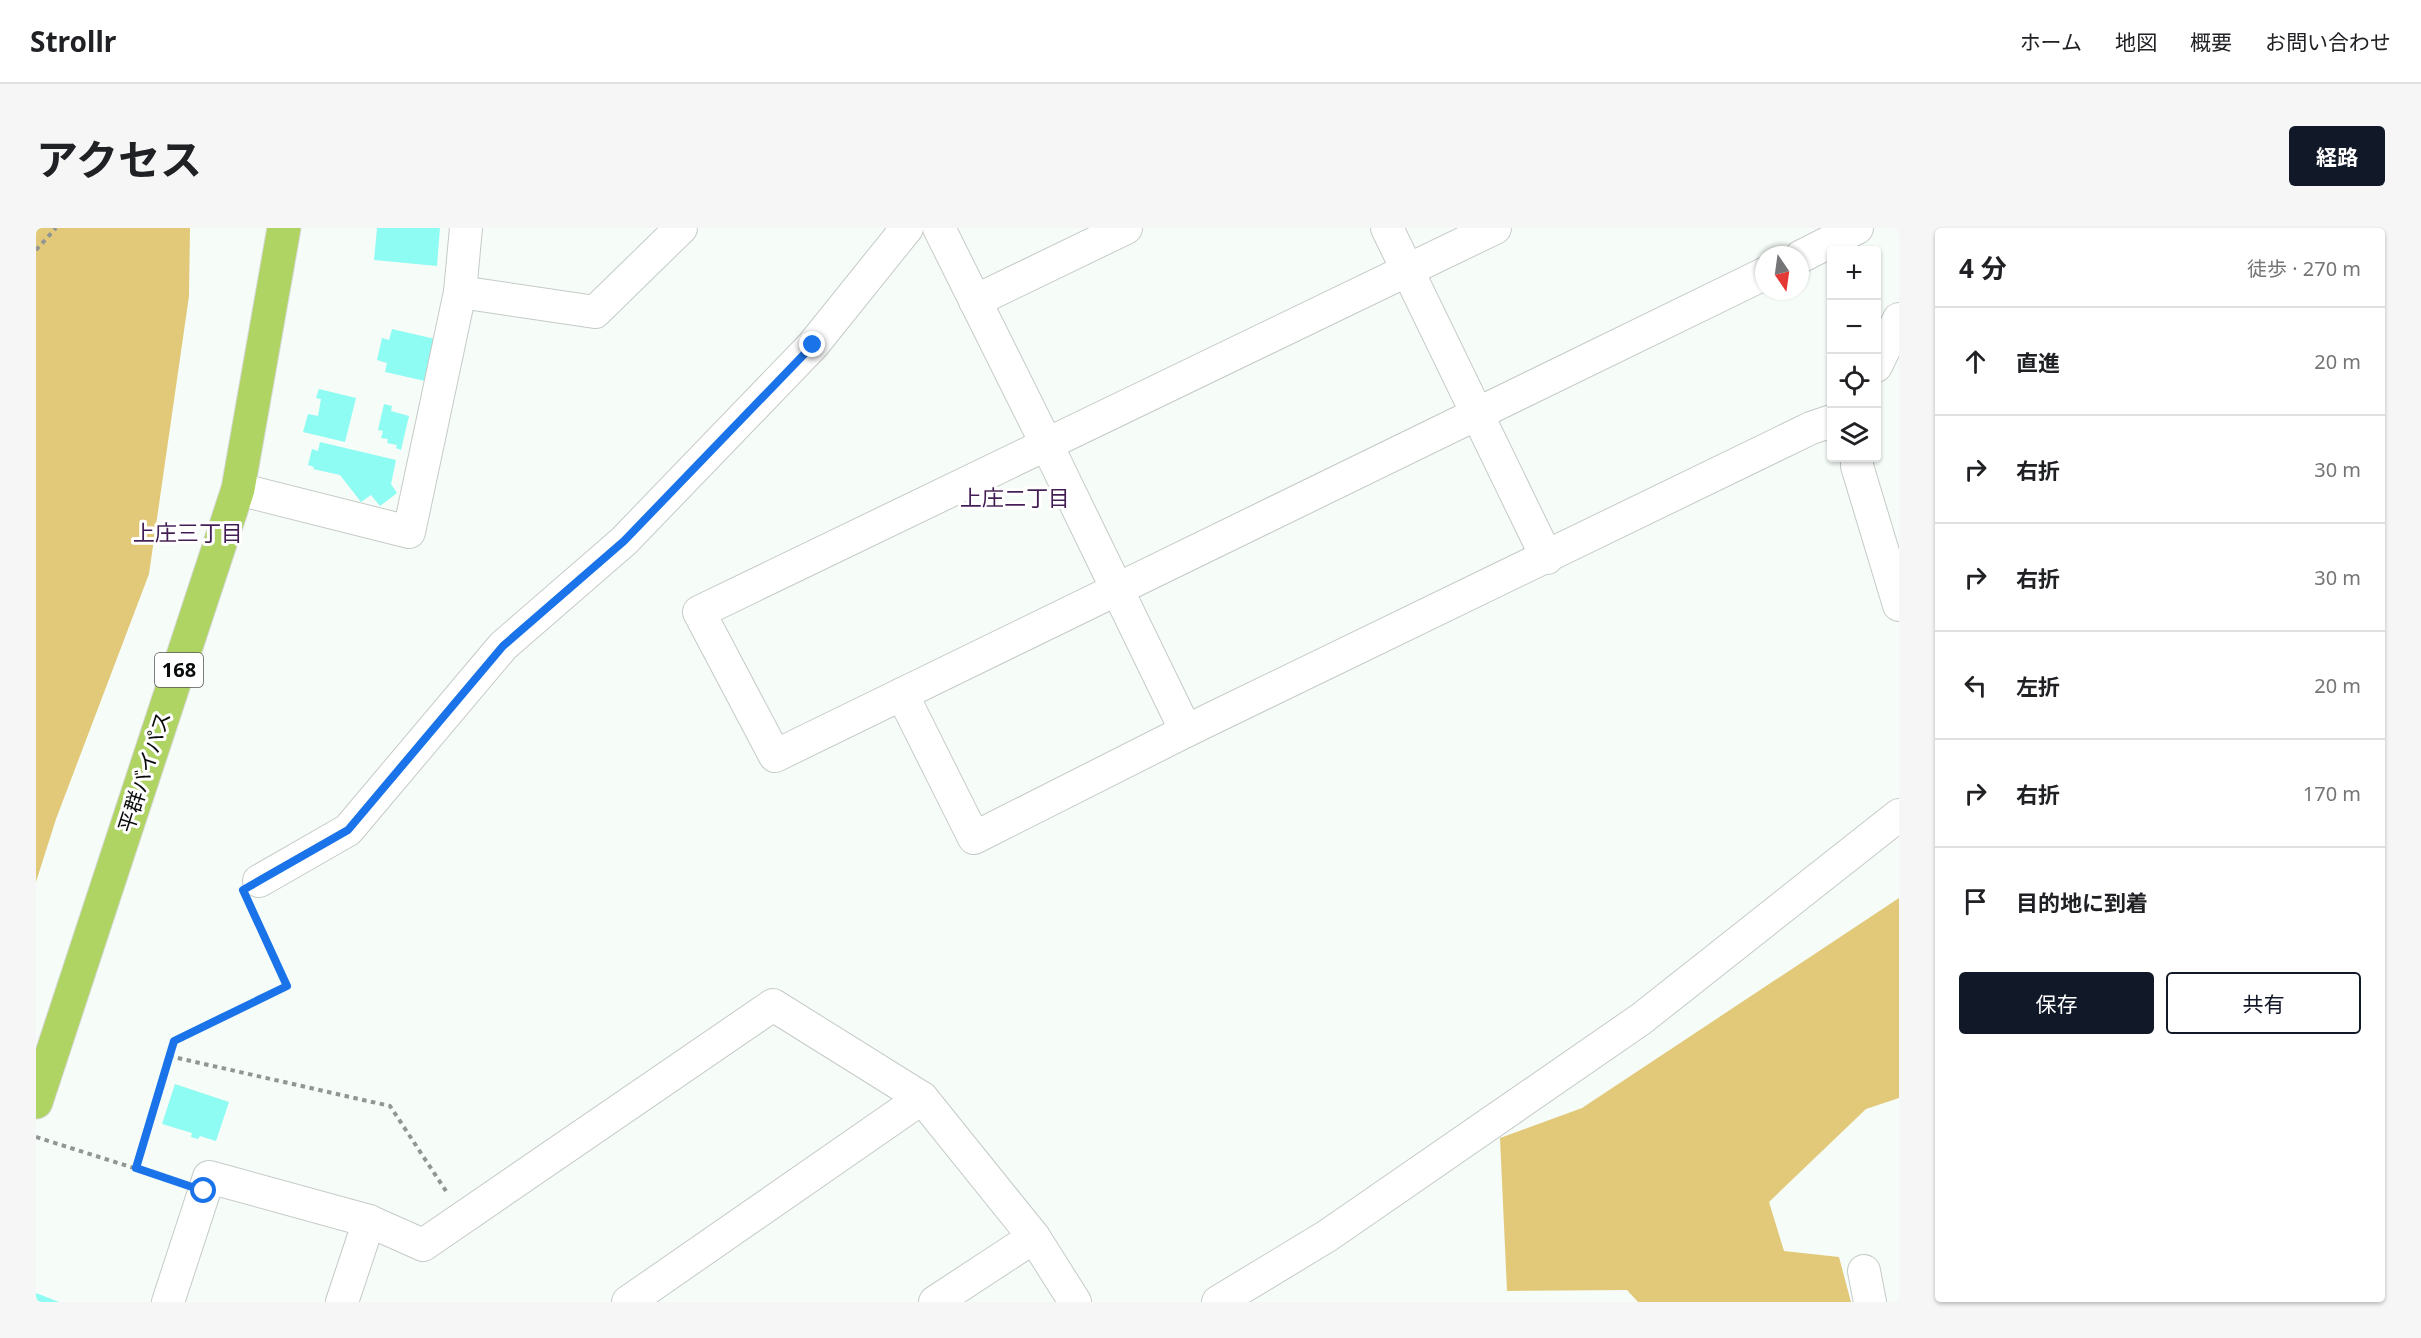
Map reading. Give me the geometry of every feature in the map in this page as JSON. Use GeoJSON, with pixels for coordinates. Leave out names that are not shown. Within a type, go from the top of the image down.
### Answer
{"type":"FeatureCollection","features":[{"type":"Feature","properties":{"kind":"highway","name":"平群バイパス"},"geometry":{"type":"LineString","coordinates":[[36,1102],[238,489],[284,228]]}},
{"type":"Feature","properties":{"kind":"street"},"geometry":{"type":"LineString","coordinates":[[238,489],[409,532],[460,292],[466,228]]}},
{"type":"Feature","properties":{"kind":"street"},"geometry":{"type":"LineString","coordinates":[[460,292],[595,312],[681,228]]}},
{"type":"Feature","properties":{"kind":"street"},"geometry":{"type":"LineString","coordinates":[[259,881],[348,830],[503,646],[624,541],[756,405],[813,345],[907,228]]}},
{"type":"Feature","properties":{"kind":"street"},"geometry":{"type":"LineString","coordinates":[[939,228],[1186,731]]}},
{"type":"Feature","properties":{"kind":"street"},"geometry":{"type":"LineString","coordinates":[[975,301],[1126,228]]}},
{"type":"Feature","properties":{"kind":"street"},"geometry":{"type":"LineString","coordinates":[[1387,228],[1547,558]]}},
{"type":"Feature","properties":{"kind":"street"},"geometry":{"type":"LineString","coordinates":[[1495,228],[699,612],[774,756],[1755,278]]}},
{"type":"Feature","properties":{"kind":"street"},"geometry":{"type":"LineString","coordinates":[[1813,244],[1857,228]]}},
{"type":"Feature","properties":{"kind":"street"},"geometry":{"type":"LineString","coordinates":[[1881,356],[1899,319]]}},
{"type":"Feature","properties":{"kind":"street"},"geometry":{"type":"LineString","coordinates":[[902,694],[974,838],[1186,731],[1547,558],[1811,428],[1827,423]]}},
{"type":"Feature","properties":{"kind":"street"},"geometry":{"type":"LineString","coordinates":[[1857,462],[1899,605]]}},
{"type":"Feature","properties":{"kind":"street"},"geometry":{"type":"LineString","coordinates":[[1218,1302],[1327,1236],[1641,1019],[1899,815]]}},
{"type":"Feature","properties":{"kind":"street"},"geometry":{"type":"LineString","coordinates":[[168,1302],[209,1177],[369,1221],[423,1245],[773,1005],[922,1098],[1034,1237],[1075,1302]]}},
{"type":"Feature","properties":{"kind":"street"},"geometry":{"type":"LineString","coordinates":[[628,1302],[922,1098]]}},
{"type":"Feature","properties":{"kind":"street"},"geometry":{"type":"LineString","coordinates":[[342,1302],[369,1221]]}},
{"type":"Feature","properties":{"kind":"street"},"geometry":{"type":"LineString","coordinates":[[935,1302],[1034,1237]]}},
{"type":"Feature","properties":{"kind":"street"},"geometry":{"type":"LineString","coordinates":[[1864,1271],[1870,1302]]}},
{"type":"Feature","properties":{"kind":"path"},"geometry":{"type":"LineString","coordinates":[[36,250],[56,228]]}},
{"type":"Feature","properties":{"kind":"path"},"geometry":{"type":"LineString","coordinates":[[136,1168],[174,1041],[287,986],[243,890],[259,881]]}},
{"type":"Feature","properties":{"kind":"path"},"geometry":{"type":"LineString","coordinates":[[170,1056],[390,1106],[463,1217]]}},
{"type":"Feature","properties":{"kind":"path"},"geometry":{"type":"LineString","coordinates":[[36,1137],[204,1191]]}},
{"type":"Feature","properties":{"kind":"shaded area"},"geometry":{"type":"Polygon","coordinates":[[[36,228],[190,228],[189,296],[149,574],[56,819],[36,882],[36,228]]]}},
{"type":"Feature","properties":{"kind":"shaded area"},"geometry":{"type":"Polygon","coordinates":[[[1899,898],[1899,1098],[1866,1109],[1769,1202],[1784,1251],[1839,1257],[1851,1302],[1638,1302],[1627,1290],[1507,1291],[1500,1138],[1582,1108],[1899,898]]]}},
{"type":"Feature","properties":{"kind":"building"},"geometry":{"type":"Polygon","coordinates":[[[377,228],[440,228],[437,266],[374,260],[377,228]]]}},
{"type":"Feature","properties":{"kind":"building"},"geometry":{"type":"Polygon","coordinates":[[[392,329],[435,339],[425,381],[385,372],[387,363],[377,360],[382,338],[389,340],[392,329]]]}},
{"type":"Feature","properties":{"kind":"building"},"geometry":{"type":"Polygon","coordinates":[[[319,389],[356,398],[345,442],[303,432],[308,414],[318,416],[321,399],[316,398],[319,389]]]}},
{"type":"Feature","properties":{"kind":"building"},"geometry":{"type":"Polygon","coordinates":[[[384,404],[392,406],[391,411],[409,416],[401,450],[396,448],[397,445],[387,443],[388,439],[381,438],[383,431],[378,430],[384,404]]]}},
{"type":"Feature","properties":{"kind":"building"},"geometry":{"type":"Polygon","coordinates":[[[320,442],[396,460],[391,484],[397,493],[380,506],[371,495],[361,502],[340,475],[313,469],[314,467],[308,465],[312,449],[318,451],[320,442]]]}},
{"type":"Feature","properties":{"kind":"building"},"geometry":{"type":"Polygon","coordinates":[[[175,1084],[229,1102],[216,1141],[200,1136],[198,1139],[191,1137],[192,1133],[162,1124],[175,1084]]]}},
{"type":"Feature","properties":{"kind":"building"},"geometry":{"type":"Polygon","coordinates":[[[36,1293],[59,1302],[36,1302],[36,1293]]]}},
{"type":"Feature","properties":{"kind":"district","name":"上庄二丁目"},"geometry":{"type":"Point","coordinates":[1015,498]}},
{"type":"Feature","properties":{"kind":"district","name":"上庄三丁目"},"geometry":{"type":"Point","coordinates":[188,533]}},
{"type":"Feature","properties":{"kind":"route"},"geometry":{"type":"LineString","coordinates":[[204,1191],[136,1168],[174,1041],[287,986],[243,890],[348,830],[503,646],[624,541],[813,345]]}}]}
